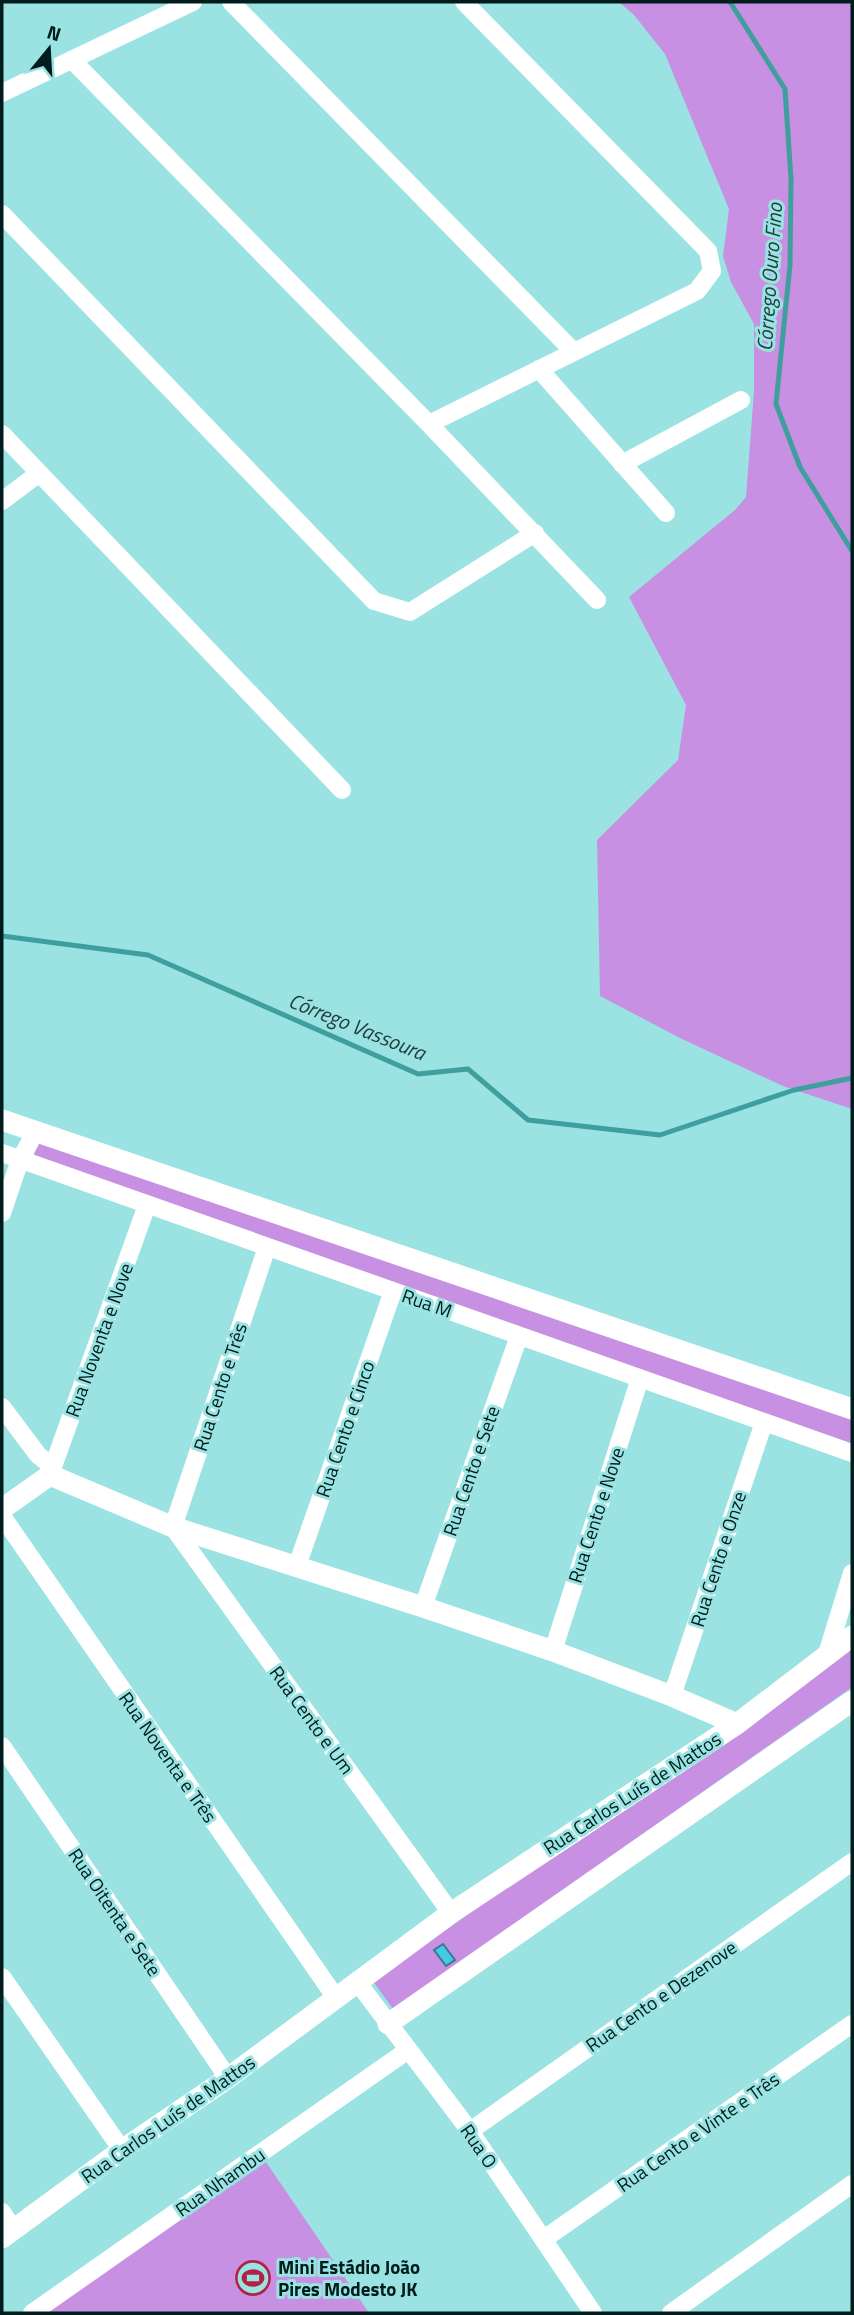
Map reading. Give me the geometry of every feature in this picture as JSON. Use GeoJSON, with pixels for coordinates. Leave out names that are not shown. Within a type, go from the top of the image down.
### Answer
{"type":"FeatureCollection","features":[{"type":"Feature","properties":{"kind":"street"},"geometry":{"type":"LineString","coordinates":[[2,93],[192,2]]}},
{"type":"Feature","properties":{"kind":"street"},"geometry":{"type":"LineString","coordinates":[[231,2],[574,352]]}},
{"type":"Feature","properties":{"kind":"street"},"geometry":{"type":"LineString","coordinates":[[429,424],[697,291],[712,271],[708,251],[464,2]]}},
{"type":"Feature","properties":{"kind":"street"},"geometry":{"type":"LineString","coordinates":[[72,61],[429,424],[597,600]]}},
{"type":"Feature","properties":{"kind":"street"},"geometry":{"type":"LineString","coordinates":[[2,214],[374,601],[410,612],[535,534]]}},
{"type":"Feature","properties":{"kind":"street"},"geometry":{"type":"LineString","coordinates":[[539,369],[666,513]]}},
{"type":"Feature","properties":{"kind":"street"},"geometry":{"type":"LineString","coordinates":[[622,464],[741,400]]}},
{"type":"Feature","properties":{"kind":"street"},"geometry":{"type":"LineString","coordinates":[[2,434],[342,790]]}},
{"type":"Feature","properties":{"kind":"street"},"geometry":{"type":"LineString","coordinates":[[2,501],[38,474]]}},
{"type":"Feature","properties":{"kind":"street","name":"Rua M"},"geometry":{"type":"LineString","coordinates":[[2,1120],[852,1409]]}},
{"type":"Feature","properties":{"kind":"street"},"geometry":{"type":"LineString","coordinates":[[2,1213],[20,1160],[36,1131]]}},
{"type":"Feature","properties":{"kind":"street","name":"Rua M"},"geometry":{"type":"LineString","coordinates":[[2,1153],[852,1453]]}},
{"type":"Feature","properties":{"kind":"street","name":"Rua Noventa e Nove"},"geometry":{"type":"LineString","coordinates":[[52,1471],[147,1205]]}},
{"type":"Feature","properties":{"kind":"street","name":"Rua Cento e Três"},"geometry":{"type":"LineString","coordinates":[[173,1527],[267,1247]]}},
{"type":"Feature","properties":{"kind":"street","name":"Rua Cento e Cinco"},"geometry":{"type":"LineString","coordinates":[[297,1566],[393,1292]]}},
{"type":"Feature","properties":{"kind":"street","name":"Rua Cento e Sete"},"geometry":{"type":"LineString","coordinates":[[423,1607],[519,1335]]}},
{"type":"Feature","properties":{"kind":"street","name":"Rua Cento e Nove"},"geometry":{"type":"LineString","coordinates":[[553,1651],[640,1378]]}},
{"type":"Feature","properties":{"kind":"street"},"geometry":{"type":"LineString","coordinates":[[2,1407],[52,1471],[2,1509]]}},
{"type":"Feature","properties":{"kind":"street","name":"Rua Cento e Onze"},"geometry":{"type":"LineString","coordinates":[[672,1696],[764,1422]]}},
{"type":"Feature","properties":{"kind":"street","name":"Rua Carlos Luís de Mattos"},"geometry":{"type":"LineString","coordinates":[[52,1471],[173,1527],[553,1651],[737,1724]]}},
{"type":"Feature","properties":{"kind":"street","name":"Rua Noventa e Três"},"geometry":{"type":"LineString","coordinates":[[2,1516],[336,1998]]}},
{"type":"Feature","properties":{"kind":"street","name":"Rua Cento e Um"},"geometry":{"type":"LineString","coordinates":[[173,1527],[451,1913]]}},
{"type":"Feature","properties":{"kind":"street"},"geometry":{"type":"LineString","coordinates":[[827,1654],[852,1573]]}},
{"type":"Feature","properties":{"kind":"street"},"geometry":{"type":"LineString","coordinates":[[737,1724],[852,1636]]}},
{"type":"Feature","properties":{"kind":"street"},"geometry":{"type":"LineString","coordinates":[[388,2024],[852,1701]]}},
{"type":"Feature","properties":{"kind":"street","name":"Rua Carlos Luís de Mattos"},"geometry":{"type":"LineString","coordinates":[[6,2226],[228,2078],[451,1913],[737,1724]]}},
{"type":"Feature","properties":{"kind":"street","name":"Rua Oitenta e Sete"},"geometry":{"type":"LineString","coordinates":[[2,1746],[228,2078]]}},
{"type":"Feature","properties":{"kind":"street","name":"Rua Cento e Dezenove"},"geometry":{"type":"LineString","coordinates":[[470,2131],[852,1861]]}},
{"type":"Feature","properties":{"kind":"street"},"geometry":{"type":"LineString","coordinates":[[2,1977],[122,2150]]}},
{"type":"Feature","properties":{"kind":"street","name":"Rua O"},"geometry":{"type":"LineString","coordinates":[[358,1983],[470,2131],[593,2313]]}},
{"type":"Feature","properties":{"kind":"street","name":"Rua Cento e Vinte e Três"},"geometry":{"type":"LineString","coordinates":[[544,2239],[852,2024]]}},
{"type":"Feature","properties":{"kind":"street","name":"Rua Nhambu"},"geometry":{"type":"LineString","coordinates":[[32,2313],[408,2050]]}},
{"type":"Feature","properties":{"kind":"street"},"geometry":{"type":"LineString","coordinates":[[671,2313],[852,2184]]}},
{"type":"Feature","properties":{"kind":"shaded area"},"geometry":{"type":"Polygon","coordinates":[[[619,2],[852,2],[852,1109],[783,1086],[682,1039],[600,996],[597,840],[678,760],[686,705],[629,597],[735,510],[746,497],[754,391],[754,324],[731,282],[723,256],[729,209],[665,54],[634,15],[619,2]]]}},
{"type":"Feature","properties":{"kind":"shaded area"},"geometry":{"type":"Polygon","coordinates":[[[39,1140],[852,1414],[852,1448],[32,1162],[39,1140]]]}},
{"type":"Feature","properties":{"kind":"shaded area"},"geometry":{"type":"Polygon","coordinates":[[[852,1645],[852,1687],[393,2009],[373,1981],[852,1645]]]}},
{"type":"Feature","properties":{"kind":"shaded area"},"geometry":{"type":"Polygon","coordinates":[[[266,2162],[369,2313],[36,2313],[266,2162]]]}},
{"type":"Feature","properties":{"kind":"building"},"geometry":{"type":"Polygon","coordinates":[[[443,1944],[455,1960],[446,1966],[434,1950],[443,1944]]]}},
{"type":"Feature","properties":{"kind":"waterway","name":"Córrego Ouro Fino"},"geometry":{"type":"LineString","coordinates":[[730,2],[785,89],[791,179],[790,265],[776,404],[800,467],[852,551]]}},
{"type":"Feature","properties":{"kind":"waterway","name":"Córrego Vassoura"},"geometry":{"type":"LineString","coordinates":[[2,936],[148,955],[418,1074],[468,1069],[528,1120],[660,1135],[794,1090],[852,1078]]}},
{"type":"Feature","properties":{"kind":"place","name":"Mini Estádio João Pires Modesto JK"},"geometry":{"type":"Point","coordinates":[253,2278]}}]}
